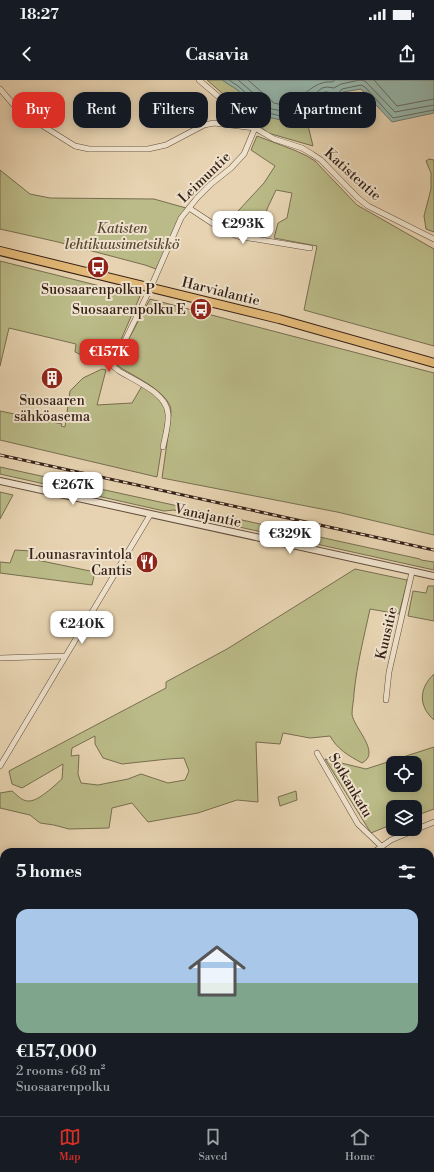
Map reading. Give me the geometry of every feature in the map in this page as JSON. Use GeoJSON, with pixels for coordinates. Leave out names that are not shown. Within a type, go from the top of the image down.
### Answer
{"type":"FeatureCollection","features":[{"type":"Feature","properties":{"kind":"highway","name":"Harvialantie"},"geometry":{"type":"LineString","coordinates":[[0,251],[280,319],[434,363]]}},
{"type":"Feature","properties":{"kind":"street","name":"Katistentie"},"geometry":{"type":"LineString","coordinates":[[199,80],[216,95]]}},
{"type":"Feature","properties":{"kind":"street","name":"Katistentie"},"geometry":{"type":"LineString","coordinates":[[0,90],[19,111],[30,119],[75,146],[89,149],[148,149],[166,145],[204,125],[216,123]]}},
{"type":"Feature","properties":{"kind":"street","name":"Katistentie"},"geometry":{"type":"LineString","coordinates":[[255,128],[274,139],[302,148],[312,154],[321,160],[358,198],[368,206],[434,239]]}},
{"type":"Feature","properties":{"kind":"street","name":"Leimuntie"},"geometry":{"type":"LineString","coordinates":[[164,448],[169,414],[167,406],[162,398],[152,390],[119,371],[113,364],[181,218],[188,208],[211,184],[238,161],[246,150],[255,128]]}},
{"type":"Feature","properties":{"kind":"street"},"geometry":{"type":"LineString","coordinates":[[188,208],[218,227],[237,236],[310,248]]}},
{"type":"Feature","properties":{"kind":"street","name":"Vanajantie"},"geometry":{"type":"LineString","coordinates":[[0,481],[434,576]]}},
{"type":"Feature","properties":{"kind":"street"},"geometry":{"type":"LineString","coordinates":[[0,766],[150,515]]}},
{"type":"Feature","properties":{"kind":"street","name":"Kuusitie"},"geometry":{"type":"LineString","coordinates":[[386,700],[389,672],[412,572]]}},
{"type":"Feature","properties":{"kind":"street"},"geometry":{"type":"LineString","coordinates":[[0,658],[65,656]]}},
{"type":"Feature","properties":{"kind":"street","name":"Sotkankatu"},"geometry":{"type":"LineString","coordinates":[[317,753],[358,824],[381,846]]}},
{"type":"Feature","properties":{"kind":"street"},"geometry":{"type":"LineString","coordinates":[[379,848],[391,840],[434,822]]}},
{"type":"Feature","properties":{"kind":"green space"},"geometry":{"type":"Polygon","coordinates":[[[207,80],[222,80],[241,92],[221,92],[207,80]]]}},
{"type":"Feature","properties":{"kind":"green space"},"geometry":{"type":"Polygon","coordinates":[[[271,110],[279,115],[279,128],[309,128],[313,146],[268,133],[262,128],[271,128],[271,110]]]}},
{"type":"Feature","properties":{"kind":"green space"},"geometry":{"type":"Polygon","coordinates":[[[257,136],[294,150],[315,161],[357,205],[434,249],[434,346],[304,310],[317,246],[274,238],[278,223],[287,218],[292,193],[276,190],[267,209],[263,234],[236,230],[226,224],[264,183],[275,166],[251,150],[257,136]]]}},
{"type":"Feature","properties":{"kind":"green space"},"geometry":{"type":"Polygon","coordinates":[[[429,159],[434,160],[434,232],[426,229],[424,216],[431,189],[431,173],[426,161],[429,159]]]}},
{"type":"Feature","properties":{"kind":"green space","name":"Katisten lehtikuusimetsikkö"},"geometry":{"type":"Polygon","coordinates":[[[0,170],[30,194],[50,198],[154,199],[186,208],[156,269],[58,242],[0,229],[0,170]]]}},
{"type":"Feature","properties":{"kind":"green space"},"geometry":{"type":"Polygon","coordinates":[[[0,261],[140,296],[113,358],[102,361],[93,360],[75,352],[76,344],[9,328],[0,366],[0,261]]]}},
{"type":"Feature","properties":{"kind":"green space"},"geometry":{"type":"Polygon","coordinates":[[[150,299],[434,373],[434,535],[337,512],[162,478],[171,415],[170,406],[161,394],[147,383],[118,366],[116,363],[150,299]]]}},
{"type":"Feature","properties":{"kind":"green space"},"geometry":{"type":"Polygon","coordinates":[[[102,369],[106,370],[97,405],[132,403],[142,386],[160,398],[167,414],[157,477],[0,440],[0,411],[62,424],[61,426],[65,427],[70,391],[83,378],[102,369]]]}},
{"type":"Feature","properties":{"kind":"green space"},"geometry":{"type":"Polygon","coordinates":[[[0,467],[434,562],[434,570],[230,525],[174,510],[164,511],[0,474],[0,467]]]}},
{"type":"Feature","properties":{"kind":"green space"},"geometry":{"type":"Polygon","coordinates":[[[0,492],[13,495],[0,519],[0,492]]]}},
{"type":"Feature","properties":{"kind":"green space"},"geometry":{"type":"Polygon","coordinates":[[[15,550],[31,551],[32,559],[95,572],[92,585],[0,573],[0,562],[10,563],[15,550]]]}},
{"type":"Feature","properties":{"kind":"green space"},"geometry":{"type":"Polygon","coordinates":[[[355,569],[407,580],[399,614],[370,609],[355,682],[352,711],[354,719],[368,747],[369,753],[367,759],[362,763],[348,755],[333,741],[330,736],[310,738],[283,733],[280,744],[256,742],[258,802],[237,800],[198,813],[148,822],[132,803],[112,808],[109,828],[69,829],[40,823],[30,815],[0,808],[0,793],[12,791],[26,801],[37,799],[62,779],[63,764],[22,788],[12,784],[9,771],[166,688],[166,682],[227,649],[355,569]],[[95,736],[72,748],[71,756],[79,755],[78,774],[81,783],[98,785],[128,779],[141,774],[168,783],[185,780],[189,771],[184,758],[122,764],[103,758],[95,744],[95,736]]]}},
{"type":"Feature","properties":{"kind":"green space"},"geometry":{"type":"Polygon","coordinates":[[[428,586],[434,586],[434,621],[408,616],[413,591],[426,593],[428,586]]]}},
{"type":"Feature","properties":{"kind":"green space"},"geometry":{"type":"Polygon","coordinates":[[[434,674],[434,720],[425,709],[422,697],[425,685],[434,674]]]}},
{"type":"Feature","properties":{"kind":"green space"},"geometry":{"type":"Polygon","coordinates":[[[434,747],[434,809],[422,813],[422,800],[386,800],[386,827],[371,833],[325,759],[366,769],[386,763],[386,792],[422,792],[422,756],[406,756],[434,747]]]}},
{"type":"Feature","properties":{"kind":"green space"},"geometry":{"type":"Polygon","coordinates":[[[296,791],[297,800],[280,806],[278,797],[296,791]]]}},
{"type":"Feature","properties":{"kind":"water"},"geometry":{"type":"Polygon","coordinates":[[[222,80],[434,80],[434,113],[392,122],[376,105],[376,92],[364,92],[361,89],[343,92],[279,92],[279,120],[271,118],[271,92],[239,92],[222,80]]]}},
{"type":"Feature","properties":{"kind":"railway"},"geometry":{"type":"LineString","coordinates":[[0,455],[434,550]]}},
{"type":"Feature","properties":{"kind":"place","name":"Suosaarenpolku P"},"geometry":{"type":"Point","coordinates":[98,267]}},
{"type":"Feature","properties":{"kind":"place","name":"Suosaarenpolku E"},"geometry":{"type":"Point","coordinates":[201,309]}},
{"type":"Feature","properties":{"kind":"place","name":"Suosaaren sähköasema"},"geometry":{"type":"Point","coordinates":[52,378]}},
{"type":"Feature","properties":{"kind":"place","name":"Lounasravintola Cantis"},"geometry":{"type":"Point","coordinates":[147,562]}}]}
